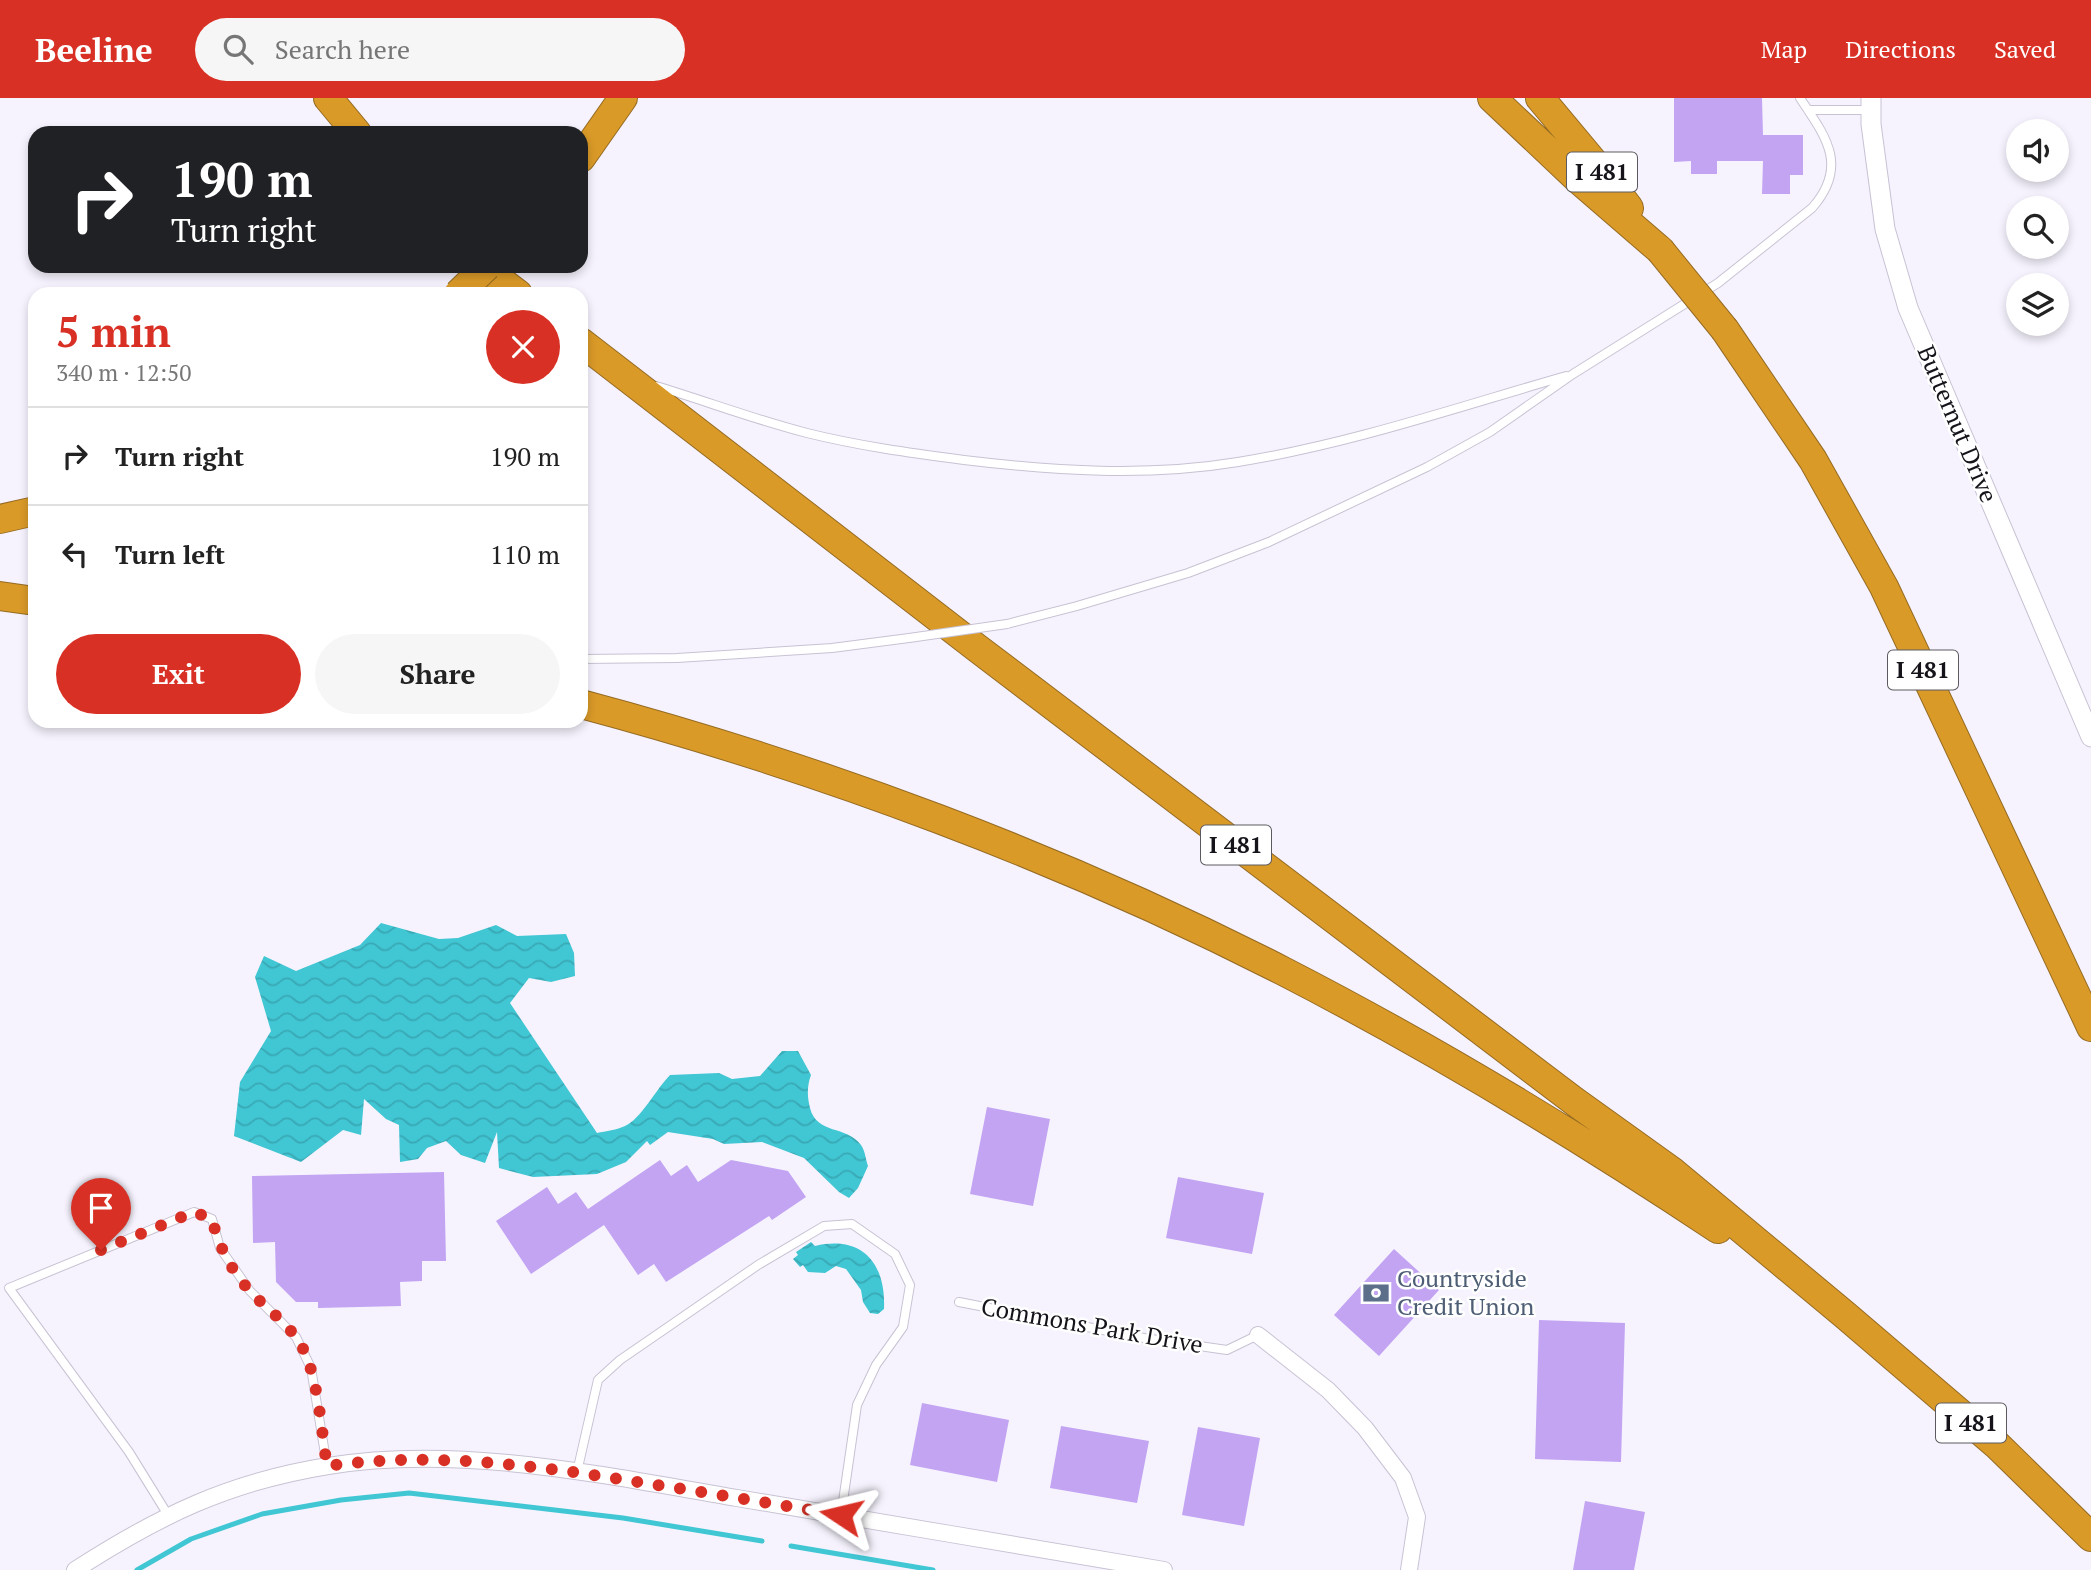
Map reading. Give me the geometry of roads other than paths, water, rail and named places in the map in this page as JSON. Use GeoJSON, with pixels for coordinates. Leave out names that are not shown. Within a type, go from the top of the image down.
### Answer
{"type":"FeatureCollection","features":[{"type":"Feature","properties":{"kind":"highway"},"geometry":{"type":"LineString","coordinates":[[328,98],[351,126]]}},
{"type":"Feature","properties":{"kind":"highway"},"geometry":{"type":"LineString","coordinates":[[588,148],[623,98]]}},
{"type":"Feature","properties":{"kind":"highway"},"geometry":{"type":"LineString","coordinates":[[1492,98],[1580,181],[1660,250]]}},
{"type":"Feature","properties":{"kind":"highway","name":"I 481"},"geometry":{"type":"LineString","coordinates":[[1540,98],[1601,171],[1725,330],[1813,460],[1884,587],[2091,1027]]}},
{"type":"Feature","properties":{"kind":"highway"},"geometry":{"type":"LineString","coordinates":[[464,287],[478,273]]}},
{"type":"Feature","properties":{"kind":"highway"},"geometry":{"type":"LineString","coordinates":[[492,273],[510,287]]}},
{"type":"Feature","properties":{"kind":"highway","name":"I 481"},"geometry":{"type":"LineString","coordinates":[[588,347],[999,665],[1574,1101],[1673,1172],[1997,1445],[2091,1537]]}},
{"type":"Feature","properties":{"kind":"highway"},"geometry":{"type":"LineString","coordinates":[[0,519],[28,513]]}},
{"type":"Feature","properties":{"kind":"highway"},"geometry":{"type":"LineString","coordinates":[[0,596],[28,600]]}},
{"type":"Feature","properties":{"kind":"highway"},"geometry":{"type":"LineString","coordinates":[[588,706],[651,722],[850,787],[975,834],[1113,891],[1283,971],[1502,1092],[1688,1209],[1845,1315]]}},
{"type":"Feature","properties":{"kind":"street","name":"Butternut Drive"},"geometry":{"type":"LineString","coordinates":[[1871,104],[1885,229],[1908,308],[2091,737]]}},
{"type":"Feature","properties":{"kind":"street","name":"Commons Park Drive"},"geometry":{"type":"LineString","coordinates":[[1258,1335],[1328,1390],[1365,1427],[1403,1478],[1417,1517],[1409,1570]]}},
{"type":"Feature","properties":{"kind":"street"},"geometry":{"type":"LineString","coordinates":[[75,1570],[138,1530],[215,1494],[266,1479],[327,1466],[416,1459],[477,1461],[576,1472],[1164,1570]]}},
{"type":"Feature","properties":{"kind":"lane"},"geometry":{"type":"LineString","coordinates":[[588,659],[716,656],[832,648],[1007,624],[1188,573],[1269,542],[1427,467],[1490,432],[1573,374],[1718,283],[1783,232],[1823,195],[1832,165],[1831,151],[1800,98]]}},
{"type":"Feature","properties":{"kind":"lane"},"geometry":{"type":"LineString","coordinates":[[1808,110],[1871,104]]}},
{"type":"Feature","properties":{"kind":"lane"},"geometry":{"type":"LineString","coordinates":[[626,376],[807,433],[899,452],[1010,465],[1140,472],[1236,462],[1310,449],[1573,374]]}},
{"type":"Feature","properties":{"kind":"lane"},"geometry":{"type":"LineString","coordinates":[[168,1515],[130,1452],[9,1288],[194,1212],[212,1219],[220,1248],[250,1291],[296,1337],[311,1368],[327,1466]]}},
{"type":"Feature","properties":{"kind":"lane"},"geometry":{"type":"LineString","coordinates":[[576,1472],[598,1380],[620,1360],[758,1265],[824,1226],[852,1224],[895,1254],[910,1285],[903,1327],[876,1365],[857,1405],[841,1515]]}},
{"type":"Feature","properties":{"kind":"lane","name":"Commons Park Drive"},"geometry":{"type":"LineString","coordinates":[[960,1302],[1144,1338],[1227,1350],[1258,1335]]}},
{"type":"Feature","properties":{"kind":"water"},"geometry":{"type":"Polygon","coordinates":[[[381,923],[439,939],[458,938],[496,925],[517,936],[566,934],[574,953],[575,976],[551,982],[529,978],[510,1003],[597,1133],[631,1123],[670,1075],[719,1073],[732,1079],[760,1076],[782,1051],[798,1051],[811,1075],[808,1095],[814,1117],[825,1126],[855,1139],[864,1150],[868,1166],[858,1188],[849,1198],[839,1192],[804,1158],[762,1142],[724,1144],[713,1139],[668,1132],[650,1145],[647,1141],[626,1162],[597,1174],[533,1177],[499,1168],[497,1132],[485,1163],[461,1155],[446,1141],[427,1148],[418,1159],[400,1162],[399,1125],[386,1119],[364,1099],[361,1135],[343,1130],[301,1162],[234,1136],[240,1082],[271,1031],[255,977],[264,956],[296,971],[360,945],[381,923]]]}},
{"type":"Feature","properties":{"kind":"water"},"geometry":{"type":"Polygon","coordinates":[[[811,1242],[815,1246],[846,1245],[868,1256],[881,1278],[884,1309],[878,1314],[870,1313],[863,1302],[861,1290],[846,1269],[836,1266],[825,1273],[808,1272],[803,1265],[800,1267],[793,1259],[798,1255],[796,1252],[811,1242]]]}},
{"type":"Feature","properties":{"kind":"waterway"},"geometry":{"type":"LineString","coordinates":[[137,1570],[191,1539],[262,1514],[341,1500],[409,1493],[623,1518],[762,1541]]}},
{"type":"Feature","properties":{"kind":"waterway"},"geometry":{"type":"LineString","coordinates":[[791,1546],[933,1570]]}},
{"type":"Feature","properties":{"kind":"place","name":"Countryside Credit Union"},"geometry":{"type":"Point","coordinates":[1376,1293]}}]}
